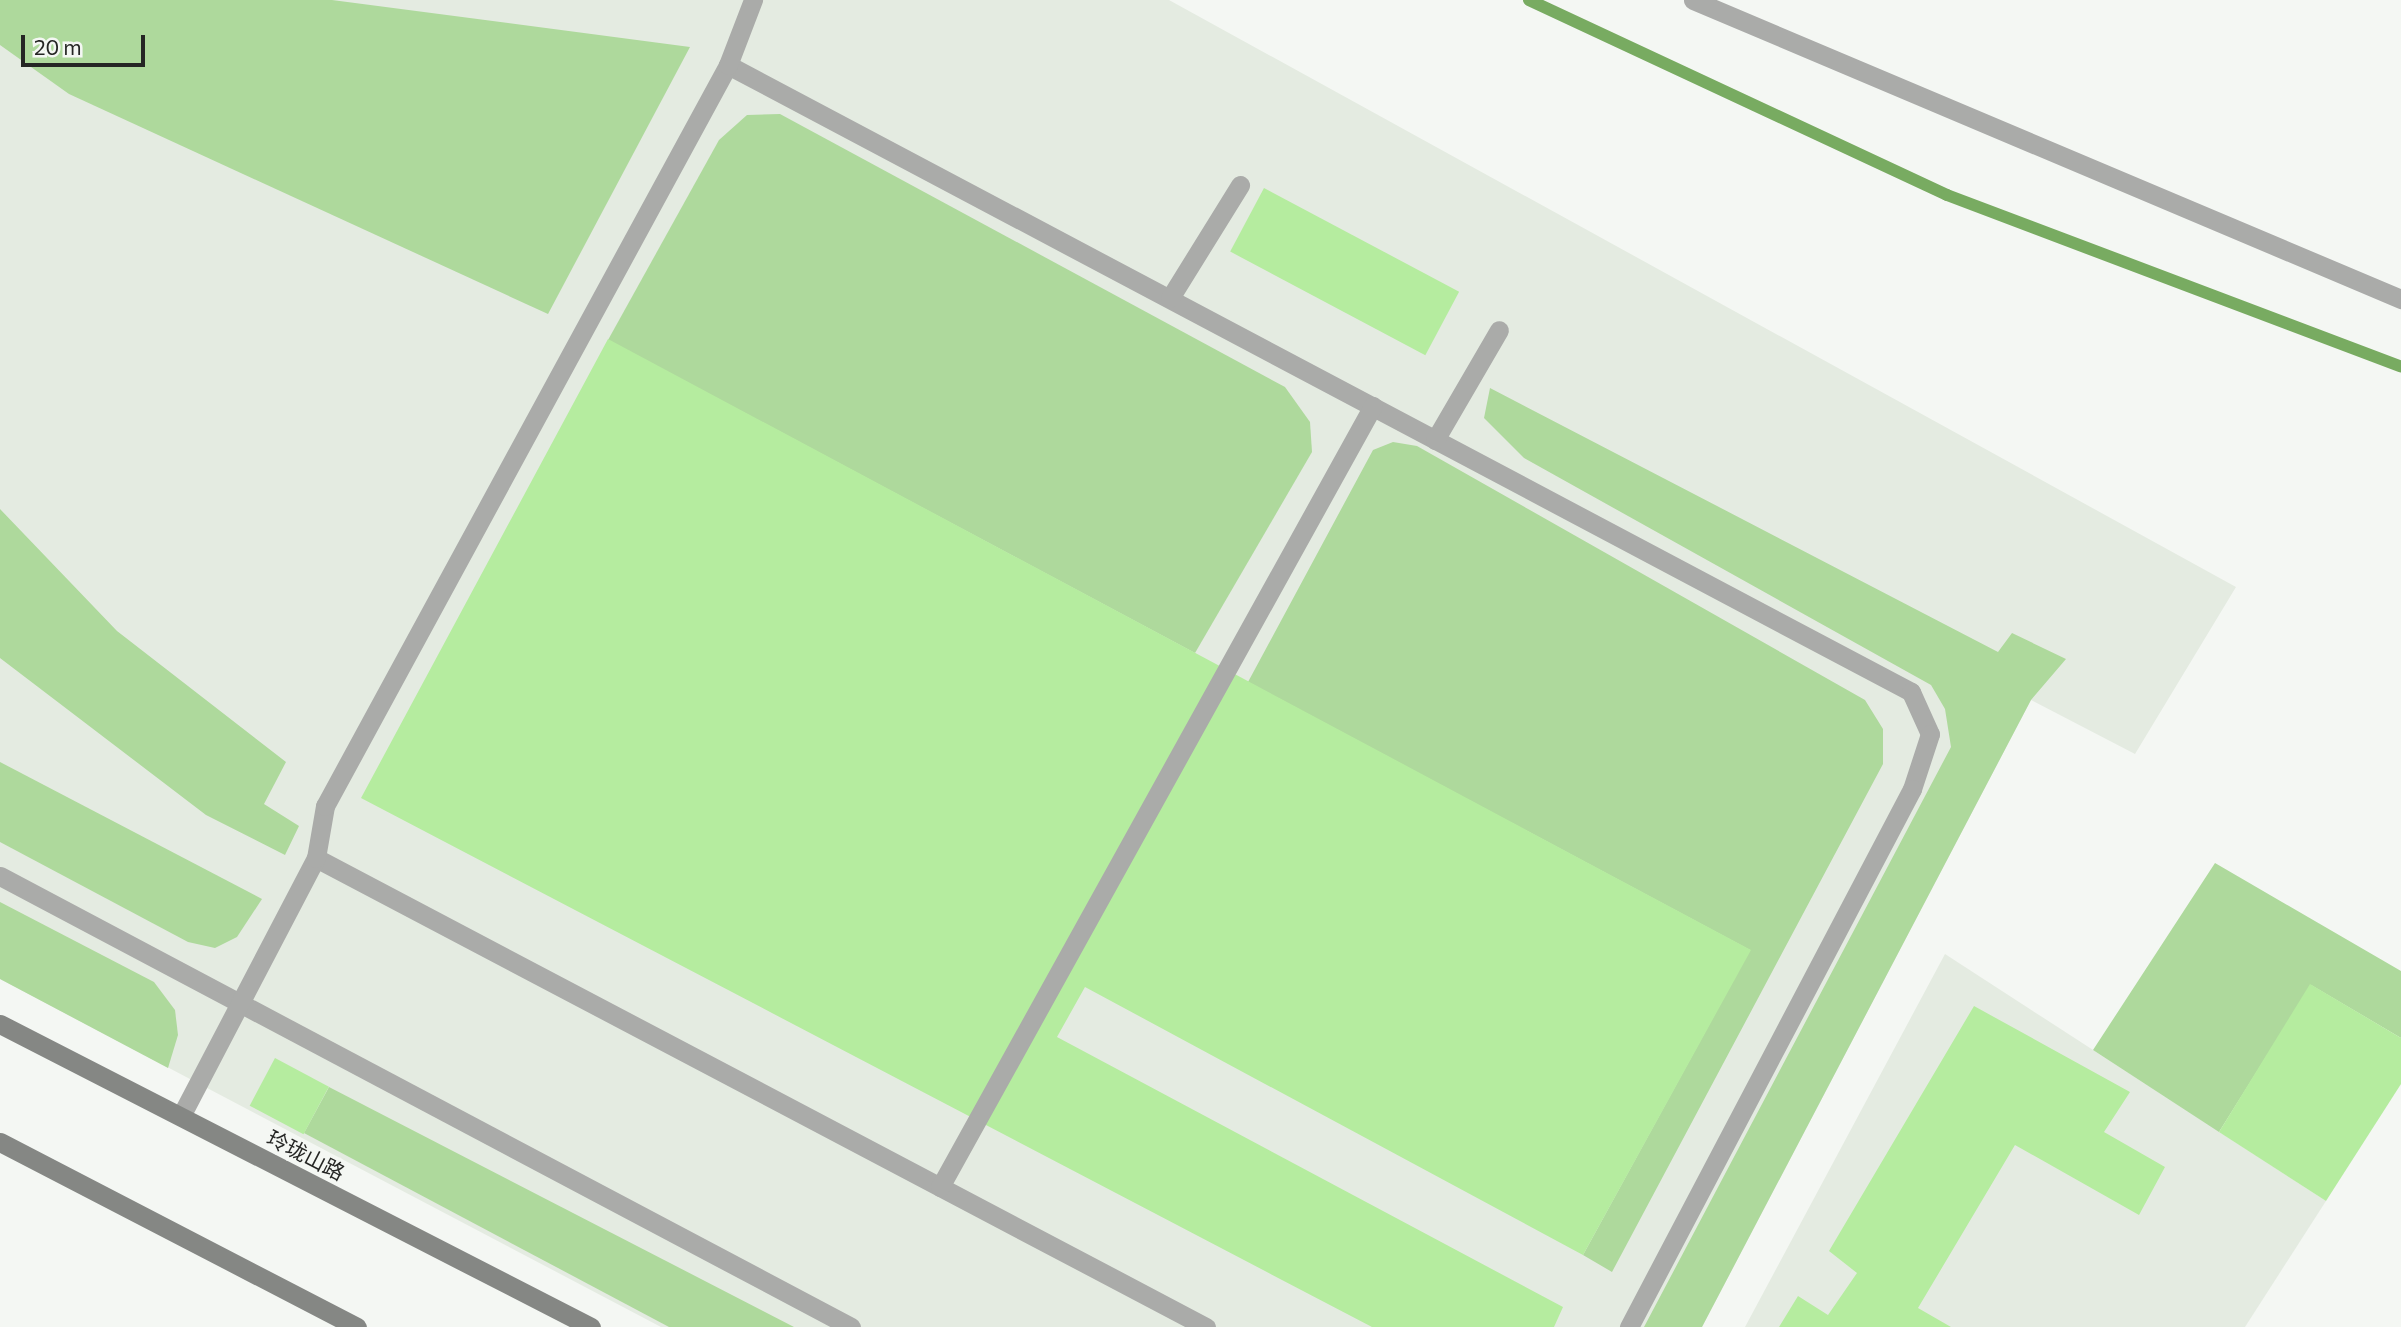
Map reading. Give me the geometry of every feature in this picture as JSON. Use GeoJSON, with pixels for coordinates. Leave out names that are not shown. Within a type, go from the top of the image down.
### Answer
{"type":"FeatureCollection","features":[{"type":"Feature","properties":{"kind":"main road","name":"玲珑山路"},"geometry":{"type":"LineString","coordinates":[[0,1024],[591,1327]]}},
{"type":"Feature","properties":{"kind":"main road"},"geometry":{"type":"LineString","coordinates":[[0,1142],[358,1327]]}},
{"type":"Feature","properties":{"kind":"street"},"geometry":{"type":"LineString","coordinates":[[181,1116],[238,1002],[316,858],[325,806],[728,65],[753,0]]}},
{"type":"Feature","properties":{"kind":"street"},"geometry":{"type":"LineString","coordinates":[[1693,0],[2401,299]]}},
{"type":"Feature","properties":{"kind":"street"},"geometry":{"type":"LineString","coordinates":[[728,65],[1911,692],[1930,734],[1912,789],[1629,1327]]}},
{"type":"Feature","properties":{"kind":"street"},"geometry":{"type":"LineString","coordinates":[[1170,298],[1240,185]]}},
{"type":"Feature","properties":{"kind":"street"},"geometry":{"type":"LineString","coordinates":[[1436,440],[1499,330]]}},
{"type":"Feature","properties":{"kind":"street"},"geometry":{"type":"LineString","coordinates":[[940,1187],[1373,406]]}},
{"type":"Feature","properties":{"kind":"street"},"geometry":{"type":"LineString","coordinates":[[316,858],[1206,1327]]}},
{"type":"Feature","properties":{"kind":"street"},"geometry":{"type":"LineString","coordinates":[[0,876],[851,1327]]}},
{"type":"Feature","properties":{"kind":"shaded area"},"geometry":{"type":"Polygon","coordinates":[[[0,0],[1169,0],[2236,587],[2135,754],[2031,700],[1702,1327],[661,1327],[0,979],[0,0]]]}},
{"type":"Feature","properties":{"kind":"shaded area"},"geometry":{"type":"Polygon","coordinates":[[[1945,954],[2326,1201],[2245,1327],[1745,1327],[1945,954]]]}},
{"type":"Feature","properties":{"kind":"green space"},"geometry":{"type":"Polygon","coordinates":[[[0,0],[332,0],[690,47],[548,314],[69,94],[0,45],[0,0]]]}},
{"type":"Feature","properties":{"kind":"green space"},"geometry":{"type":"Polygon","coordinates":[[[780,114],[1285,387],[1310,422],[1312,452],[1195,653],[608,340],[719,140],[747,115],[780,114]]]}},
{"type":"Feature","properties":{"kind":"green space"},"geometry":{"type":"Polygon","coordinates":[[[1490,388],[1998,652],[2012,633],[2066,659],[2031,700],[1702,1327],[1644,1327],[1951,747],[1945,709],[1931,685],[1524,458],[1484,418],[1490,388]]]}},
{"type":"Feature","properties":{"kind":"green space"},"geometry":{"type":"Polygon","coordinates":[[[1393,442],[1417,446],[1865,700],[1883,729],[1883,764],[1612,1272],[1583,1255],[1750,950],[1248,682],[1373,450],[1393,442]]]}},
{"type":"Feature","properties":{"kind":"green space"},"geometry":{"type":"Polygon","coordinates":[[[0,509],[117,631],[286,762],[264,804],[299,826],[285,855],[206,815],[0,658],[0,509]]]}},
{"type":"Feature","properties":{"kind":"green space"},"geometry":{"type":"Polygon","coordinates":[[[0,762],[262,899],[237,937],[215,948],[188,942],[0,842],[0,762]]]}},
{"type":"Feature","properties":{"kind":"green space"},"geometry":{"type":"Polygon","coordinates":[[[2215,863],[2401,971],[2401,1038],[2311,985],[2219,1132],[2093,1050],[2215,863]]]}},
{"type":"Feature","properties":{"kind":"green space"},"geometry":{"type":"Polygon","coordinates":[[[0,902],[154,982],[175,1010],[178,1035],[168,1068],[0,979],[0,902]]]}},
{"type":"Feature","properties":{"kind":"green space"},"geometry":{"type":"Polygon","coordinates":[[[329,1087],[794,1327],[669,1327],[304,1133],[329,1087]]]}},
{"type":"Feature","properties":{"kind":"building"},"geometry":{"type":"Polygon","coordinates":[[[1264,188],[1459,292],[1425,355],[1230,252],[1264,188]]]}},
{"type":"Feature","properties":{"kind":"building"},"geometry":{"type":"Polygon","coordinates":[[[608,339],[1751,950],[1583,1255],[1085,987],[1057,1037],[1563,1307],[1554,1327],[1372,1327],[361,798],[608,339]]]}},
{"type":"Feature","properties":{"kind":"building"},"geometry":{"type":"Polygon","coordinates":[[[2310,984],[2401,1038],[2401,1084],[2326,1201],[2219,1132],[2310,984]]]}},
{"type":"Feature","properties":{"kind":"building"},"geometry":{"type":"Polygon","coordinates":[[[1974,1006],[2130,1092],[2104,1132],[2165,1167],[2139,1215],[2015,1145],[1918,1308],[1951,1327],[1779,1327],[1798,1296],[1828,1315],[1857,1273],[1829,1251],[1974,1006]]]}},
{"type":"Feature","properties":{"kind":"building"},"geometry":{"type":"Polygon","coordinates":[[[275,1058],[329,1087],[304,1134],[250,1106],[275,1058]]]}},
{"type":"Feature","properties":{"kind":"waterway"},"geometry":{"type":"LineString","coordinates":[[1529,0],[1947,195],[2401,367]]}}]}
